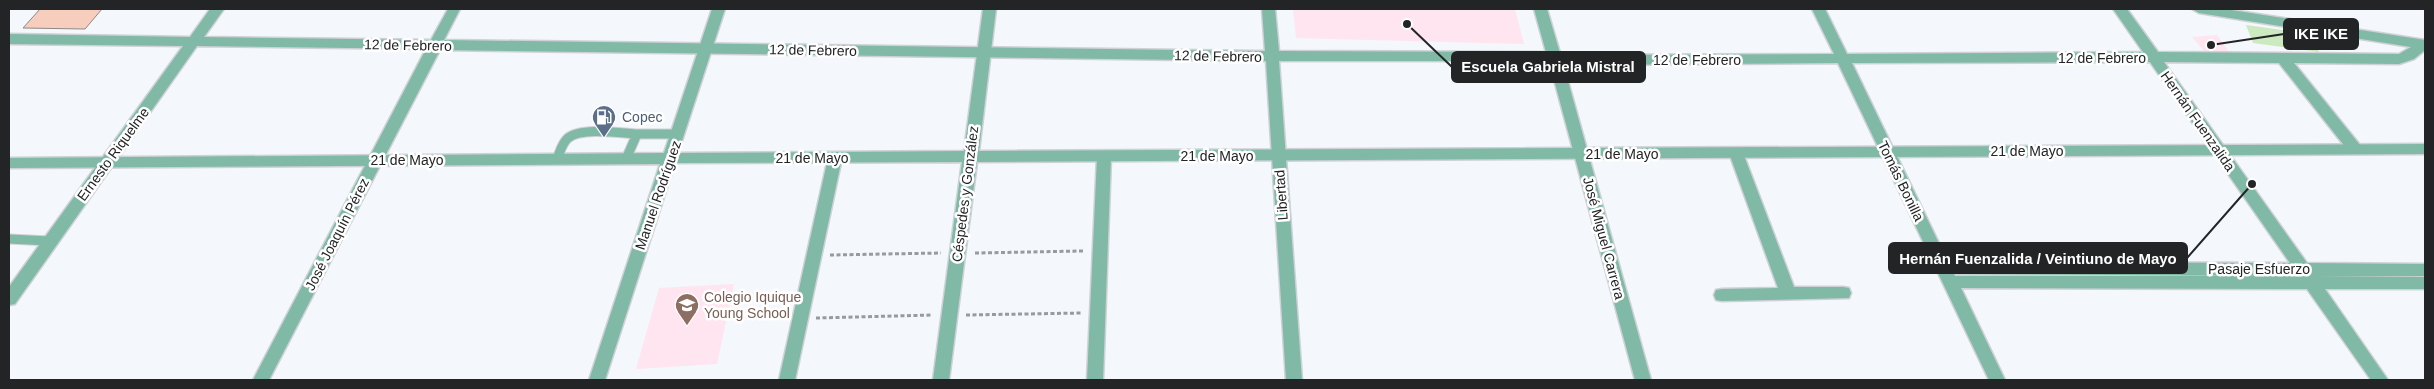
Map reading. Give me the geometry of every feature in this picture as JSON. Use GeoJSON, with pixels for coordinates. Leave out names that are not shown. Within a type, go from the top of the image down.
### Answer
{"type":"FeatureCollection","features":[{"type":"Feature","properties":{"kind":"street","name":"Ernesto Riquelme"},"geometry":{"type":"LineString","coordinates":[[11,292],[50,241],[217,9]]}},
{"type":"Feature","properties":{"kind":"street","name":"José Joaquín Pérez"},"geometry":{"type":"LineString","coordinates":[[261,380],[454,9]]}},
{"type":"Feature","properties":{"kind":"street","name":"Manuel Rodríguez"},"geometry":{"type":"LineString","coordinates":[[597,380],[679,134],[718,9]]}},
{"type":"Feature","properties":{"kind":"street","name":"Céspedes y González"},"geometry":{"type":"LineString","coordinates":[[941,380],[990,9]]}},
{"type":"Feature","properties":{"kind":"street","name":"Libertad"},"geometry":{"type":"LineString","coordinates":[[1269,9],[1294,380]]}},
{"type":"Feature","properties":{"kind":"street","name":"José Miguel Carrera"},"geometry":{"type":"LineString","coordinates":[[1541,9],[1643,380]]}},
{"type":"Feature","properties":{"kind":"street","name":"Tomás Bonilla"},"geometry":{"type":"LineString","coordinates":[[1818,9],[1997,380]]}},
{"type":"Feature","properties":{"kind":"street","name":"Hernán Fuenzalida"},"geometry":{"type":"LineString","coordinates":[[2120,9],[2380,380]]}},
{"type":"Feature","properties":{"kind":"street"},"geometry":{"type":"LineString","coordinates":[[2199,9],[2422,44]]}},
{"type":"Feature","properties":{"kind":"street","name":"12 de Febrero"},"geometry":{"type":"LineString","coordinates":[[9,39],[984,53],[1273,56],[1531,55],[1585,60],[2154,57],[2399,59],[2413,54],[2422,44]]}},
{"type":"Feature","properties":{"kind":"street"},"geometry":{"type":"LineString","coordinates":[[2283,58],[2355,149]]}},
{"type":"Feature","properties":{"kind":"street","name":"21 de Mayo"},"geometry":{"type":"LineString","coordinates":[[9,163],[2425,149]]}},
{"type":"Feature","properties":{"kind":"street"},"geometry":{"type":"LineString","coordinates":[[1736,153],[1788,294]]}},
{"type":"Feature","properties":{"kind":"street"},"geometry":{"type":"LineString","coordinates":[[1095,380],[1104,156]]}},
{"type":"Feature","properties":{"kind":"street"},"geometry":{"type":"LineString","coordinates":[[786,380],[835,158]]}},
{"type":"Feature","properties":{"kind":"street","name":"Pasaje Esfuerzo"},"geometry":{"type":"LineString","coordinates":[[1946,275],[2307,276],[2425,270]]}},
{"type":"Feature","properties":{"kind":"street","name":"Pasaje Esfuerzo"},"geometry":{"type":"LineString","coordinates":[[2307,276],[2425,283]]}},
{"type":"Feature","properties":{"kind":"street"},"geometry":{"type":"LineString","coordinates":[[1722,294],[1843,293]]}},
{"type":"Feature","properties":{"kind":"lane"},"geometry":{"type":"LineString","coordinates":[[557,159],[567,138],[574,135],[613,132],[679,134]]}},
{"type":"Feature","properties":{"kind":"lane"},"geometry":{"type":"LineString","coordinates":[[626,158],[637,134]]}},
{"type":"Feature","properties":{"kind":"lane"},"geometry":{"type":"LineString","coordinates":[[9,239],[50,241]]}},
{"type":"Feature","properties":{"kind":"path"},"geometry":{"type":"LineString","coordinates":[[989,253],[1100,251]]}},
{"type":"Feature","properties":{"kind":"path"},"geometry":{"type":"LineString","coordinates":[[814,255],[926,253]]}},
{"type":"Feature","properties":{"kind":"path"},"geometry":{"type":"LineString","coordinates":[[980,314],[1098,312]]}},
{"type":"Feature","properties":{"kind":"path"},"geometry":{"type":"LineString","coordinates":[[800,318],[916,316]]}},
{"type":"Feature","properties":{"kind":"shaded area"},"geometry":{"type":"Polygon","coordinates":[[[1293,9],[1515,9],[1524,44],[1296,38],[1293,9]]]}},
{"type":"Feature","properties":{"kind":"shaded area"},"geometry":{"type":"Polygon","coordinates":[[[2217,35],[2230,53],[2205,52],[2192,37],[2217,35]]]}},
{"type":"Feature","properties":{"kind":"shaded area","name":"Colegio Iquique Young School"},"geometry":{"type":"Polygon","coordinates":[[[734,284],[717,364],[636,369],[659,288],[734,284]]]}},
{"type":"Feature","properties":{"kind":"green space"},"geometry":{"type":"Polygon","coordinates":[[[2246,25],[2311,34],[2319,52],[2253,43],[2246,25]]]}},
{"type":"Feature","properties":{"kind":"building"},"geometry":{"type":"Polygon","coordinates":[[[40,9],[102,9],[85,29],[23,28],[40,9]]]}},
{"type":"Feature","properties":{"kind":"place","name":"Escuela Gabriela Mistral"},"geometry":{"type":"Point","coordinates":[1407,24]}},
{"type":"Feature","properties":{"kind":"place","name":"IKE IKE"},"geometry":{"type":"Point","coordinates":[2211,45]}},
{"type":"Feature","properties":{"kind":"place","name":"Copec"},"geometry":{"type":"Point","coordinates":[604,138]}},
{"type":"Feature","properties":{"kind":"place","name":"Hernán Fuenzalida / Veintiuno de Mayo"},"geometry":{"type":"Point","coordinates":[2252,184]}},
{"type":"Feature","properties":{"kind":"place","name":"Colegio Iquique Young School"},"geometry":{"type":"Point","coordinates":[687,326]}}]}
